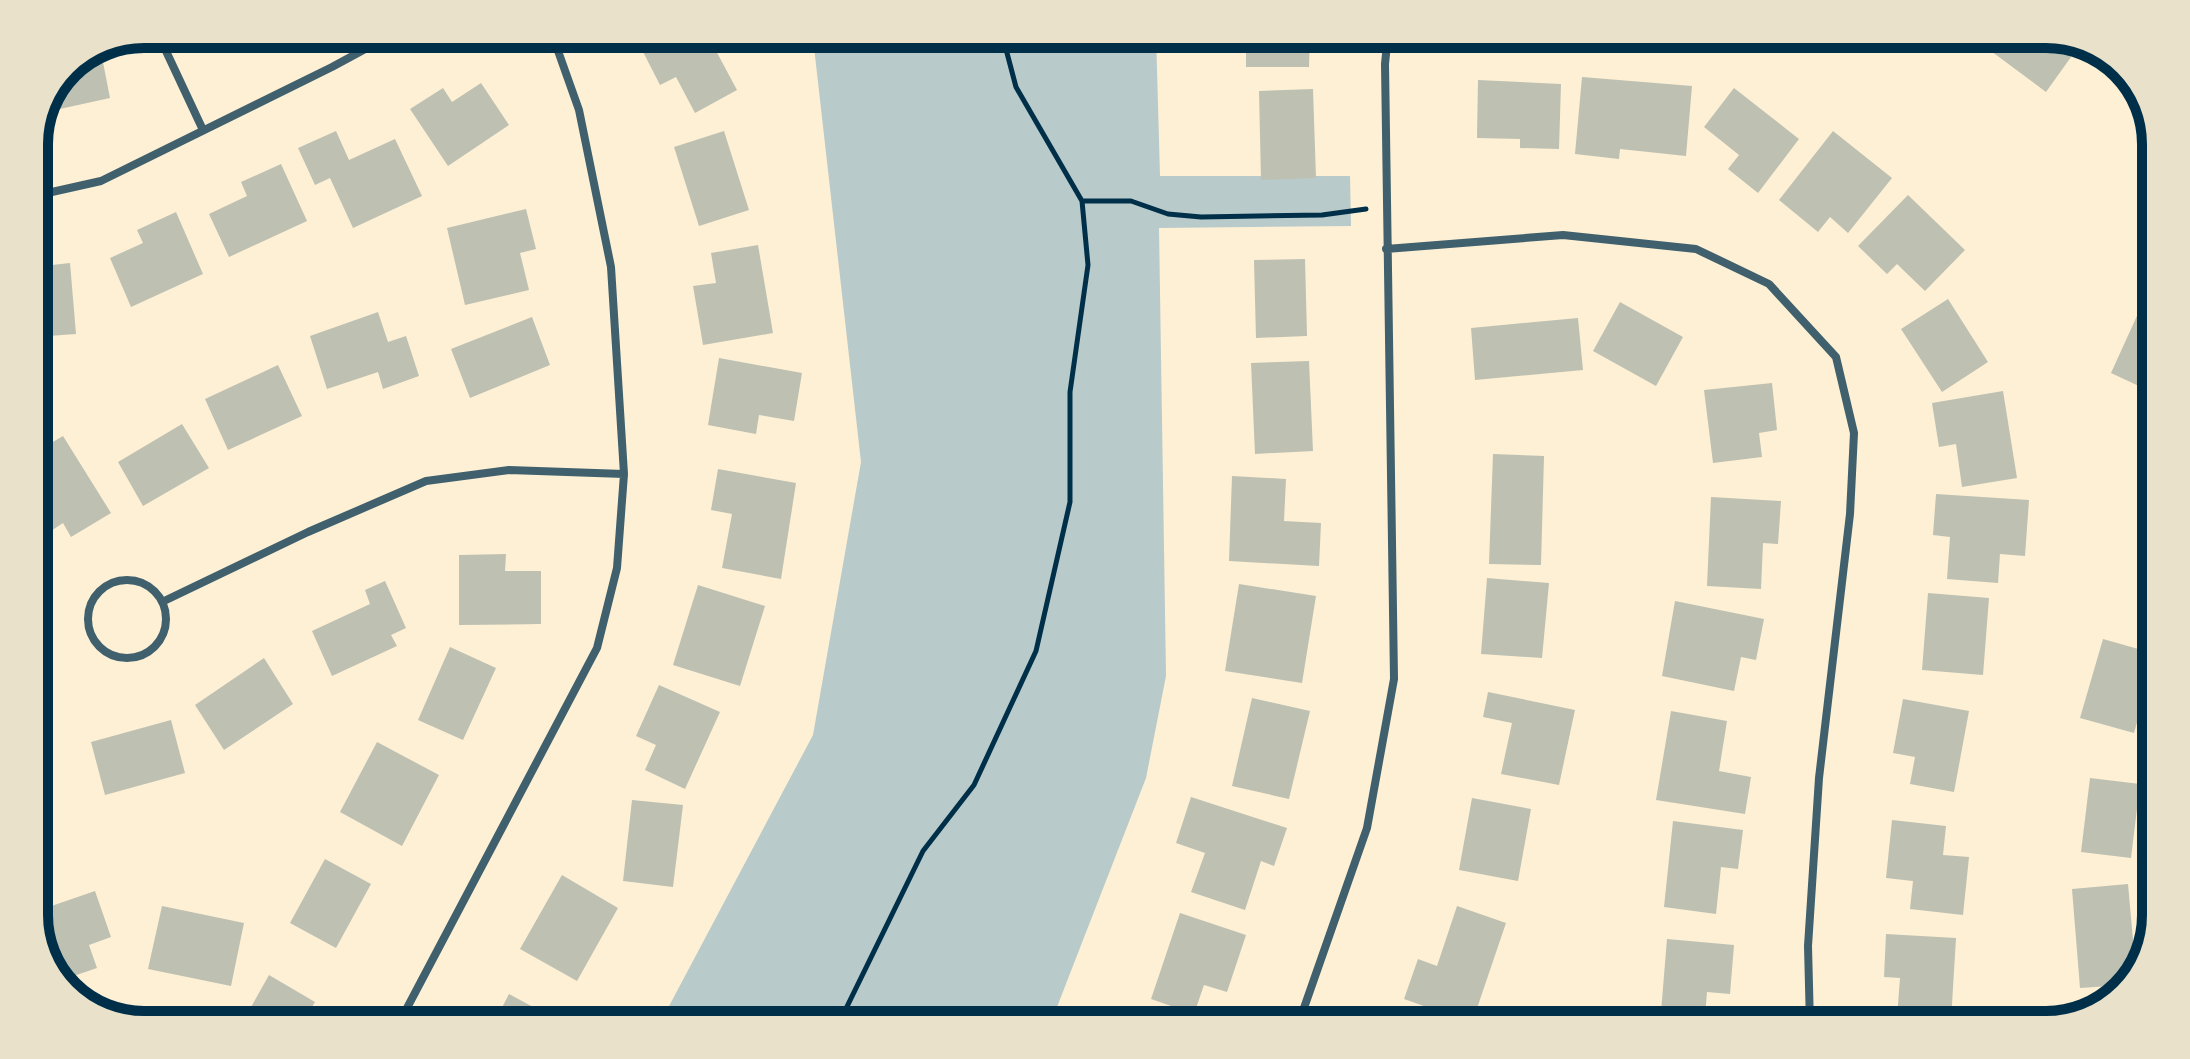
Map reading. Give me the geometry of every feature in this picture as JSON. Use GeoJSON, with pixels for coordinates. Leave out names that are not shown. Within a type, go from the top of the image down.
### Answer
{"type":"FeatureCollection","features":[{"type":"Feature","properties":{"kind":"street"},"geometry":{"type":"LineString","coordinates":[[165,48],[203,130]]}},
{"type":"Feature","properties":{"kind":"street"},"geometry":{"type":"LineString","coordinates":[[48,193],[101,181],[367,48]]}},
{"type":"Feature","properties":{"kind":"street"},"geometry":{"type":"LineString","coordinates":[[405,1011],[597,648],[617,568],[624,474],[611,267],[579,110],[557,48]]}},
{"type":"Feature","properties":{"kind":"street"},"geometry":{"type":"LineString","coordinates":[[1303,1011],[1367,828],[1394,679],[1386,249],[1387,48]]}},
{"type":"Feature","properties":{"kind":"street"},"geometry":{"type":"LineString","coordinates":[[1386,249],[1563,235],[1696,249],[1769,284],[1836,357],[1854,433],[1850,514],[1819,778],[1808,946],[1810,1011]]}},
{"type":"Feature","properties":{"kind":"street"},"geometry":{"type":"LineString","coordinates":[[162,602],[308,532],[426,481],[509,470],[624,474]]}},
{"type":"Feature","properties":{"kind":"street"},"geometry":{"type":"LineString","coordinates":[[129,580],[143,583],[162,602],[166,615],[165,629],[160,642],[150,651],[124,659],[110,656],[91,637],[87,624],[88,610],[93,597],[103,587],[129,580]]}},
{"type":"Feature","properties":{"kind":"path"},"geometry":{"type":"LineString","coordinates":[[845,1011],[923,851],[974,785],[1036,651],[1070,502],[1070,392],[1088,265],[1082,201],[1016,87],[1006,48]]}},
{"type":"Feature","properties":{"kind":"path"},"geometry":{"type":"LineString","coordinates":[[1082,201],[1131,201],[1168,214],[1201,217],[1322,215],[1386,206]]}},
{"type":"Feature","properties":{"kind":"shaded area"},"geometry":{"type":"Polygon","coordinates":[[[814,48],[1156,48],[1160,176],[1350,176],[1351,226],[1159,228],[1166,676],[1146,778],[1055,1011],[666,1011],[813,735],[861,462],[814,48]]]}},
{"type":"Feature","properties":{"kind":"building"},"geometry":{"type":"Polygon","coordinates":[[[641,48],[714,48],[737,90],[695,113],[676,77],[660,85],[641,48]]]}},
{"type":"Feature","properties":{"kind":"building"},"geometry":{"type":"Polygon","coordinates":[[[1246,48],[1310,48],[1309,67],[1246,67],[1246,48]]]}},
{"type":"Feature","properties":{"kind":"building"},"geometry":{"type":"Polygon","coordinates":[[[1987,48],[2046,48],[2074,52],[2046,92],[1987,48]]]}},
{"type":"Feature","properties":{"kind":"building"},"geometry":{"type":"Polygon","coordinates":[[[102,58],[110,98],[55,110],[68,86],[81,72],[102,58]]]}},
{"type":"Feature","properties":{"kind":"building"},"geometry":{"type":"Polygon","coordinates":[[[1582,77],[1692,86],[1686,156],[1620,149],[1619,159],[1575,154],[1582,77]]]}},
{"type":"Feature","properties":{"kind":"building"},"geometry":{"type":"Polygon","coordinates":[[[1478,80],[1561,84],[1559,149],[1520,148],[1520,139],[1477,138],[1478,80]]]}},
{"type":"Feature","properties":{"kind":"building"},"geometry":{"type":"Polygon","coordinates":[[[481,83],[509,125],[448,166],[410,109],[443,88],[452,102],[481,83]]]}},
{"type":"Feature","properties":{"kind":"building"},"geometry":{"type":"Polygon","coordinates":[[[1734,88],[1799,139],[1758,193],[1728,169],[1739,155],[1704,127],[1734,88]]]}},
{"type":"Feature","properties":{"kind":"building"},"geometry":{"type":"Polygon","coordinates":[[[1313,89],[1316,178],[1261,180],[1259,91],[1313,89]]]}},
{"type":"Feature","properties":{"kind":"building"},"geometry":{"type":"Polygon","coordinates":[[[336,131],[349,160],[395,139],[422,196],[353,228],[330,178],[315,185],[298,148],[336,131]]]}},
{"type":"Feature","properties":{"kind":"building"},"geometry":{"type":"Polygon","coordinates":[[[724,131],[749,210],[699,226],[674,147],[724,131]]]}},
{"type":"Feature","properties":{"kind":"building"},"geometry":{"type":"Polygon","coordinates":[[[1833,131],[1892,178],[1848,233],[1830,217],[1818,232],[1779,200],[1833,131]]]}},
{"type":"Feature","properties":{"kind":"building"},"geometry":{"type":"Polygon","coordinates":[[[281,164],[307,221],[229,257],[209,214],[247,196],[241,182],[281,164]]]}},
{"type":"Feature","properties":{"kind":"building"},"geometry":{"type":"Polygon","coordinates":[[[1908,195],[1965,250],[1925,291],[1897,264],[1887,274],[1858,246],[1908,195]]]}},
{"type":"Feature","properties":{"kind":"building"},"geometry":{"type":"Polygon","coordinates":[[[526,209],[536,249],[520,253],[529,290],[465,305],[447,228],[526,209]]]}},
{"type":"Feature","properties":{"kind":"building"},"geometry":{"type":"Polygon","coordinates":[[[176,212],[203,274],[131,307],[110,258],[143,243],[137,230],[176,212]]]}},
{"type":"Feature","properties":{"kind":"building"},"geometry":{"type":"Polygon","coordinates":[[[758,245],[773,333],[703,345],[693,286],[716,283],[711,253],[758,245]]]}},
{"type":"Feature","properties":{"kind":"building"},"geometry":{"type":"Polygon","coordinates":[[[1305,259],[1307,336],[1256,338],[1254,260],[1305,259]]]}},
{"type":"Feature","properties":{"kind":"building"},"geometry":{"type":"Polygon","coordinates":[[[70,263],[76,334],[48,336],[48,265],[70,263]]]}},
{"type":"Feature","properties":{"kind":"building"},"geometry":{"type":"Polygon","coordinates":[[[1948,299],[1988,362],[1942,392],[1901,329],[1948,299]]]}},
{"type":"Feature","properties":{"kind":"building"},"geometry":{"type":"Polygon","coordinates":[[[1620,302],[1683,337],[1656,386],[1593,351],[1620,302]]]}},
{"type":"Feature","properties":{"kind":"building"},"geometry":{"type":"Polygon","coordinates":[[[2141,307],[2142,387],[2111,373],[2141,307]]]}},
{"type":"Feature","properties":{"kind":"building"},"geometry":{"type":"Polygon","coordinates":[[[378,312],[388,342],[406,336],[419,376],[383,389],[378,372],[327,389],[310,336],[378,312]]]}},
{"type":"Feature","properties":{"kind":"building"},"geometry":{"type":"Polygon","coordinates":[[[532,317],[550,365],[470,398],[451,349],[532,317]]]}},
{"type":"Feature","properties":{"kind":"building"},"geometry":{"type":"Polygon","coordinates":[[[1578,318],[1583,370],[1475,380],[1471,328],[1578,318]]]}},
{"type":"Feature","properties":{"kind":"building"},"geometry":{"type":"Polygon","coordinates":[[[719,358],[802,373],[794,421],[759,415],[756,434],[708,425],[719,358]]]}},
{"type":"Feature","properties":{"kind":"building"},"geometry":{"type":"Polygon","coordinates":[[[1309,361],[1313,451],[1255,454],[1251,363],[1309,361]]]}},
{"type":"Feature","properties":{"kind":"building"},"geometry":{"type":"Polygon","coordinates":[[[278,365],[302,416],[228,450],[205,399],[278,365]]]}},
{"type":"Feature","properties":{"kind":"building"},"geometry":{"type":"Polygon","coordinates":[[[1772,383],[1777,430],[1759,433],[1762,457],[1713,463],[1704,390],[1772,383]]]}},
{"type":"Feature","properties":{"kind":"building"},"geometry":{"type":"Polygon","coordinates":[[[2003,391],[2017,478],[1962,487],[1956,444],[1939,447],[1932,403],[2003,391]]]}},
{"type":"Feature","properties":{"kind":"building"},"geometry":{"type":"Polygon","coordinates":[[[182,424],[209,468],[143,506],[118,462],[182,424]]]}},
{"type":"Feature","properties":{"kind":"building"},"geometry":{"type":"Polygon","coordinates":[[[63,436],[111,513],[71,537],[63,523],[48,533],[48,445],[63,436]]]}},
{"type":"Feature","properties":{"kind":"building"},"geometry":{"type":"Polygon","coordinates":[[[1493,454],[1544,456],[1541,565],[1489,564],[1493,454]]]}},
{"type":"Feature","properties":{"kind":"building"},"geometry":{"type":"Polygon","coordinates":[[[718,469],[796,483],[781,579],[722,568],[732,514],[711,510],[718,469]]]}},
{"type":"Feature","properties":{"kind":"building"},"geometry":{"type":"Polygon","coordinates":[[[1232,476],[1286,479],[1284,521],[1321,523],[1319,566],[1229,561],[1232,476]]]}},
{"type":"Feature","properties":{"kind":"building"},"geometry":{"type":"Polygon","coordinates":[[[1936,494],[2029,500],[2025,556],[2000,554],[1998,583],[1947,579],[1950,537],[1933,535],[1936,494]]]}},
{"type":"Feature","properties":{"kind":"building"},"geometry":{"type":"Polygon","coordinates":[[[1711,497],[1781,501],[1778,544],[1763,543],[1761,589],[1707,586],[1711,497]]]}},
{"type":"Feature","properties":{"kind":"building"},"geometry":{"type":"Polygon","coordinates":[[[506,554],[505,571],[541,571],[541,624],[459,625],[459,555],[506,554]]]}},
{"type":"Feature","properties":{"kind":"building"},"geometry":{"type":"Polygon","coordinates":[[[1487,578],[1549,583],[1542,658],[1481,654],[1487,578]]]}},
{"type":"Feature","properties":{"kind":"building"},"geometry":{"type":"Polygon","coordinates":[[[385,581],[406,628],[391,635],[397,646],[332,676],[312,631],[370,604],[365,590],[385,581]]]}},
{"type":"Feature","properties":{"kind":"building"},"geometry":{"type":"Polygon","coordinates":[[[1239,584],[1316,596],[1302,683],[1225,671],[1239,584]]]}},
{"type":"Feature","properties":{"kind":"building"},"geometry":{"type":"Polygon","coordinates":[[[698,585],[765,606],[740,686],[673,665],[698,585]]]}},
{"type":"Feature","properties":{"kind":"building"},"geometry":{"type":"Polygon","coordinates":[[[1928,593],[1989,598],[1983,675],[1922,670],[1928,593]]]}},
{"type":"Feature","properties":{"kind":"building"},"geometry":{"type":"Polygon","coordinates":[[[1675,601],[1764,619],[1756,660],[1741,657],[1734,691],[1662,676],[1675,601]]]}},
{"type":"Feature","properties":{"kind":"building"},"geometry":{"type":"Polygon","coordinates":[[[2103,639],[2142,650],[2142,705],[2134,733],[2080,718],[2103,639]]]}},
{"type":"Feature","properties":{"kind":"building"},"geometry":{"type":"Polygon","coordinates":[[[450,647],[496,668],[463,740],[418,720],[450,647]]]}},
{"type":"Feature","properties":{"kind":"building"},"geometry":{"type":"Polygon","coordinates":[[[264,658],[293,704],[224,750],[195,705],[264,658]]]}},
{"type":"Feature","properties":{"kind":"building"},"geometry":{"type":"Polygon","coordinates":[[[659,685],[720,712],[685,789],[645,770],[656,745],[636,736],[659,685]]]}},
{"type":"Feature","properties":{"kind":"building"},"geometry":{"type":"Polygon","coordinates":[[[1488,692],[1575,710],[1559,785],[1501,774],[1512,723],[1483,717],[1488,692]]]}},
{"type":"Feature","properties":{"kind":"building"},"geometry":{"type":"Polygon","coordinates":[[[1252,698],[1310,711],[1289,799],[1232,786],[1252,698]]]}},
{"type":"Feature","properties":{"kind":"building"},"geometry":{"type":"Polygon","coordinates":[[[1903,699],[1969,711],[1954,792],[1910,784],[1915,757],[1893,753],[1903,699]]]}},
{"type":"Feature","properties":{"kind":"building"},"geometry":{"type":"Polygon","coordinates":[[[1671,711],[1727,721],[1719,771],[1751,777],[1745,814],[1656,800],[1671,711]]]}},
{"type":"Feature","properties":{"kind":"building"},"geometry":{"type":"Polygon","coordinates":[[[171,720],[185,773],[105,795],[91,742],[171,720]]]}},
{"type":"Feature","properties":{"kind":"building"},"geometry":{"type":"Polygon","coordinates":[[[377,742],[439,775],[402,846],[340,812],[377,742]]]}},
{"type":"Feature","properties":{"kind":"building"},"geometry":{"type":"Polygon","coordinates":[[[2090,778],[2140,784],[2131,858],[2081,852],[2090,778]]]}},
{"type":"Feature","properties":{"kind":"building"},"geometry":{"type":"Polygon","coordinates":[[[1191,797],[1287,828],[1274,866],[1261,861],[1245,910],[1191,892],[1205,853],[1176,843],[1191,797]]]}},
{"type":"Feature","properties":{"kind":"building"},"geometry":{"type":"Polygon","coordinates":[[[1472,798],[1531,809],[1518,881],[1459,870],[1472,798]]]}},
{"type":"Feature","properties":{"kind":"building"},"geometry":{"type":"Polygon","coordinates":[[[632,800],[683,805],[673,887],[623,881],[632,800]]]}},
{"type":"Feature","properties":{"kind":"building"},"geometry":{"type":"Polygon","coordinates":[[[1892,820],[1946,826],[1943,855],[1969,857],[1963,915],[1910,909],[1913,881],[1886,878],[1892,820]]]}},
{"type":"Feature","properties":{"kind":"building"},"geometry":{"type":"Polygon","coordinates":[[[1673,821],[1743,830],[1738,869],[1721,867],[1716,914],[1664,907],[1673,821]]]}},
{"type":"Feature","properties":{"kind":"building"},"geometry":{"type":"Polygon","coordinates":[[[325,859],[371,884],[336,948],[290,923],[325,859]]]}},
{"type":"Feature","properties":{"kind":"building"},"geometry":{"type":"Polygon","coordinates":[[[562,875],[618,908],[577,981],[520,949],[562,875]]]}},
{"type":"Feature","properties":{"kind":"building"},"geometry":{"type":"Polygon","coordinates":[[[2128,884],[2134,952],[2126,968],[2110,986],[2080,988],[2072,889],[2128,884]]]}},
{"type":"Feature","properties":{"kind":"building"},"geometry":{"type":"Polygon","coordinates":[[[95,891],[111,937],[89,945],[97,968],[71,977],[53,946],[48,907],[95,891]]]}},
{"type":"Feature","properties":{"kind":"building"},"geometry":{"type":"Polygon","coordinates":[[[162,906],[244,923],[231,986],[148,969],[162,906]]]}},
{"type":"Feature","properties":{"kind":"building"},"geometry":{"type":"Polygon","coordinates":[[[1457,906],[1506,923],[1476,1011],[1438,1011],[1404,999],[1418,959],[1437,966],[1457,906]]]}},
{"type":"Feature","properties":{"kind":"building"},"geometry":{"type":"Polygon","coordinates":[[[1180,913],[1246,935],[1227,992],[1204,985],[1195,1011],[1185,1011],[1151,999],[1180,913]]]}},
{"type":"Feature","properties":{"kind":"building"},"geometry":{"type":"Polygon","coordinates":[[[1886,934],[1956,938],[1952,1011],[1898,1011],[1900,978],[1884,977],[1886,934]]]}},
{"type":"Feature","properties":{"kind":"building"},"geometry":{"type":"Polygon","coordinates":[[[1667,939],[1734,945],[1730,994],[1707,992],[1705,1011],[1661,1011],[1667,939]]]}},
{"type":"Feature","properties":{"kind":"building"},"geometry":{"type":"Polygon","coordinates":[[[269,975],[315,1002],[310,1011],[249,1011],[269,975]]]}},
{"type":"Feature","properties":{"kind":"building"},"geometry":{"type":"Polygon","coordinates":[[[509,994],[540,1011],[500,1011],[509,994]]]}}]}
